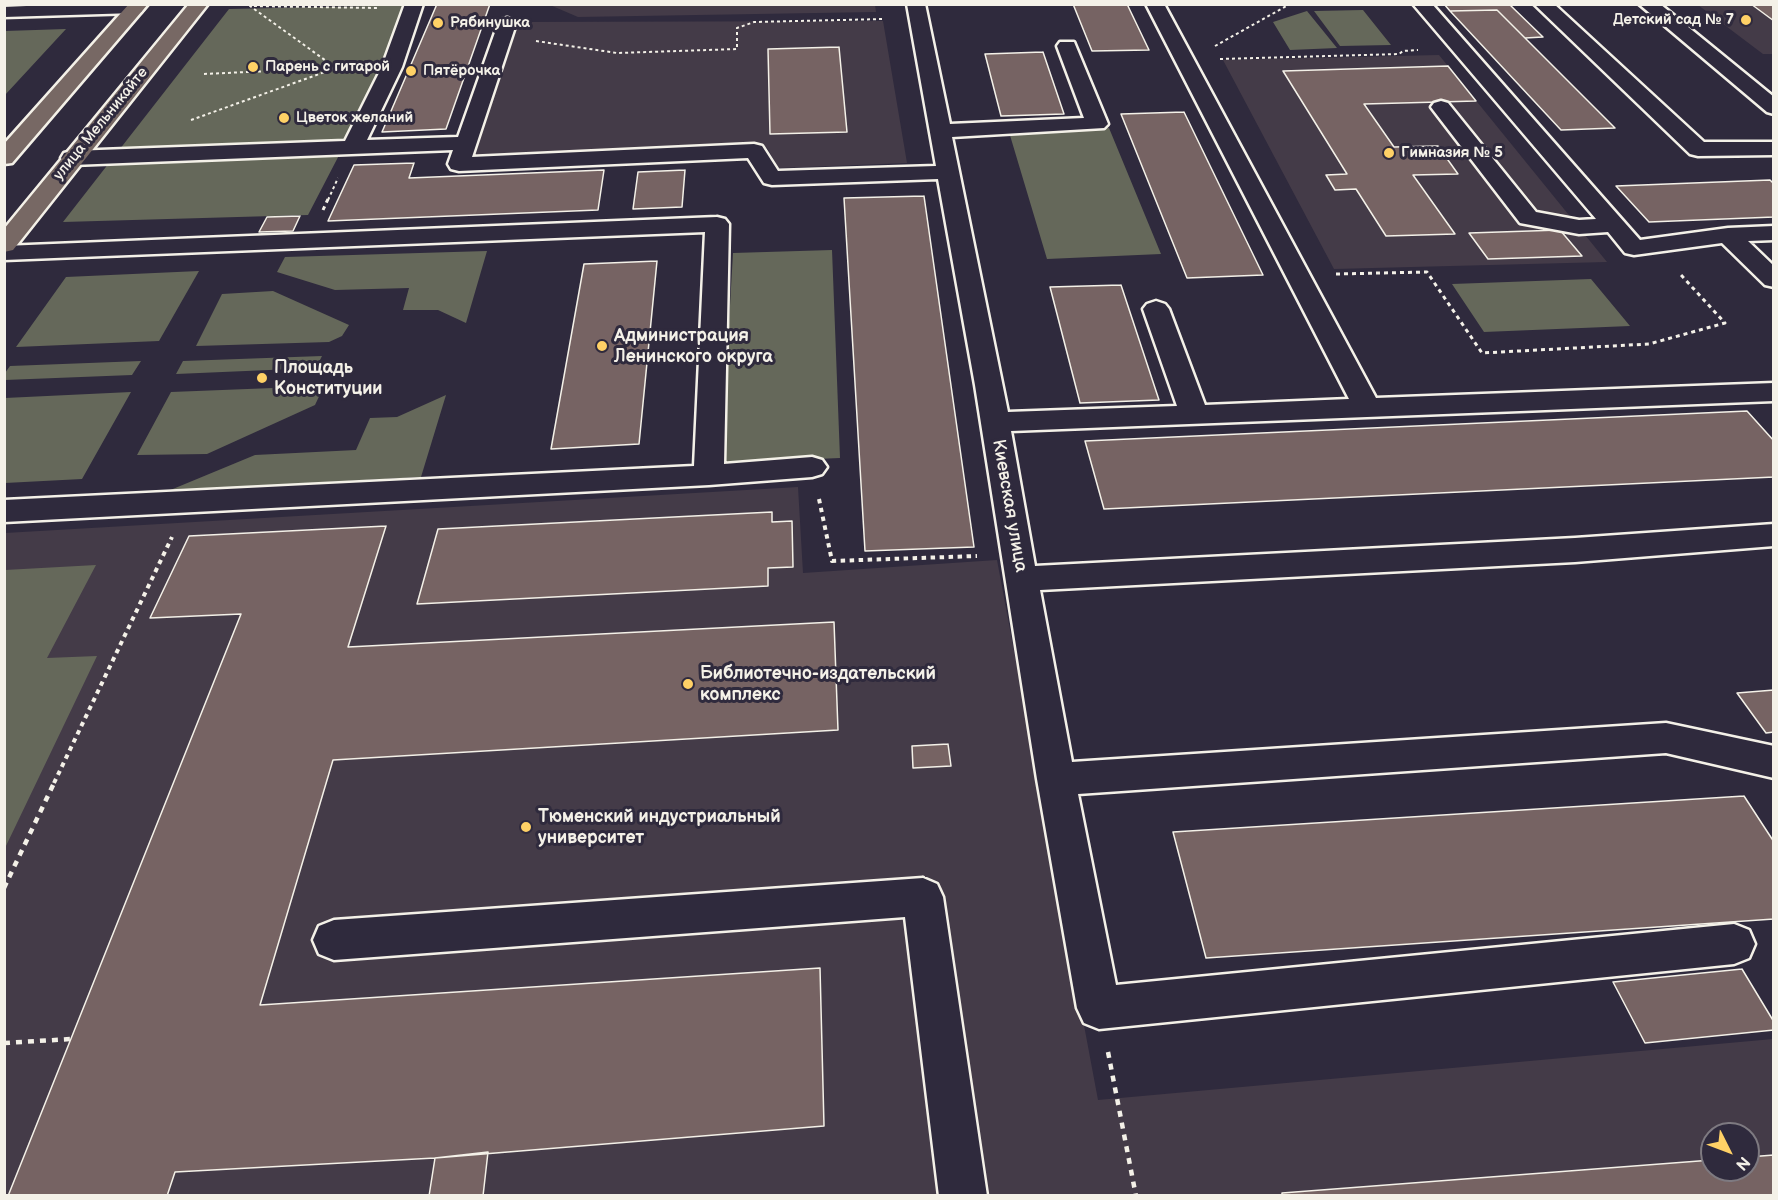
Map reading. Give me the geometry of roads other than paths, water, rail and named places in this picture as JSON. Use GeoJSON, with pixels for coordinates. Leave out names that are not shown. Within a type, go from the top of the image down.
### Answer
{"type":"FeatureCollection","features":[{"type":"Feature","properties":{"kind":"main road","name":"улица Мельникайте"},"geometry":{"type":"LineString","coordinates":[[4,245],[12,229],[199,4]]}},
{"type":"Feature","properties":{"kind":"main road"},"geometry":{"type":"LineString","coordinates":[[4,158],[137,6]]}},
{"type":"Feature","properties":{"kind":"street"},"geometry":{"type":"LineString","coordinates":[[352,148],[392,67],[414,4]]}},
{"type":"Feature","properties":{"kind":"street"},"geometry":{"type":"LineString","coordinates":[[1155,4],[1367,407]]}},
{"type":"Feature","properties":{"kind":"street"},"geometry":{"type":"LineString","coordinates":[[1422,4],[1634,248],[1728,235],[1773,233]]}},
{"type":"Feature","properties":{"kind":"street"},"geometry":{"type":"LineString","coordinates":[[1543,4],[1698,149],[1773,148]]}},
{"type":"Feature","properties":{"kind":"street"},"geometry":{"type":"LineString","coordinates":[[1648,4],[1773,108]]}},
{"type":"Feature","properties":{"kind":"street"},"geometry":{"type":"LineString","coordinates":[[4,12],[137,6]]}},
{"type":"Feature","properties":{"kind":"street","name":"Киевская улица"},"geometry":{"type":"LineString","coordinates":[[917,11],[995,422],[1056,779],[1099,1008],[1734,944]]}},
{"type":"Feature","properties":{"kind":"street"},"geometry":{"type":"LineString","coordinates":[[505,30],[459,164],[754,151],[772,178],[948,172]]}},
{"type":"Feature","properties":{"kind":"street"},"geometry":{"type":"LineString","coordinates":[[939,131],[1097,124],[1067,46]]}},
{"type":"Feature","properties":{"kind":"street"},"geometry":{"type":"LineString","coordinates":[[1752,90],[1773,90]]}},
{"type":"Feature","properties":{"kind":"street"},"geometry":{"type":"LineString","coordinates":[[1441,107],[1528,218],[1579,227],[1614,225]]}},
{"type":"Feature","properties":{"kind":"street"},"geometry":{"type":"LineString","coordinates":[[72,158],[467,143]]}},
{"type":"Feature","properties":{"kind":"street"},"geometry":{"type":"LineString","coordinates":[[4,253],[717,224],[709,475]]}},
{"type":"Feature","properties":{"kind":"street"},"geometry":{"type":"LineString","coordinates":[[1728,235],[1773,280]]}},
{"type":"Feature","properties":{"kind":"street"},"geometry":{"type":"LineString","coordinates":[[1156,309],[1194,414]]}},
{"type":"Feature","properties":{"kind":"street"},"geometry":{"type":"LineString","coordinates":[[995,422],[1773,392]]}},
{"type":"Feature","properties":{"kind":"street"},"geometry":{"type":"LineString","coordinates":[[4,511],[709,475],[812,467]]}},
{"type":"Feature","properties":{"kind":"street"},"geometry":{"type":"LineString","coordinates":[[1019,566],[1563,551],[1773,535]]}},
{"type":"Feature","properties":{"kind":"street"},"geometry":{"type":"LineString","coordinates":[[1056,779],[1666,738],[1773,762]]}},
{"type":"Feature","properties":{"kind":"street"},"geometry":{"type":"LineString","coordinates":[[334,940],[923,897],[963,1196]]}},
{"type":"Feature","properties":{"kind":"place","name":"Детский сад № 7"},"geometry":{"type":"Point","coordinates":[1746,20]}},
{"type":"Feature","properties":{"kind":"place","name":"Рябинушка"},"geometry":{"type":"Point","coordinates":[438,23]}},
{"type":"Feature","properties":{"kind":"place","name":"Парень с гитарой"},"geometry":{"type":"Point","coordinates":[253,67]}},
{"type":"Feature","properties":{"kind":"place","name":"Пятёрочка"},"geometry":{"type":"Point","coordinates":[411,71]}},
{"type":"Feature","properties":{"kind":"place","name":"Цветок желаний"},"geometry":{"type":"Point","coordinates":[284,118]}},
{"type":"Feature","properties":{"kind":"place","name":"Гимназия № 5"},"geometry":{"type":"Point","coordinates":[1389,153]}},
{"type":"Feature","properties":{"kind":"place","name":"Администрация Ленинского округа"},"geometry":{"type":"Point","coordinates":[602,346]}},
{"type":"Feature","properties":{"kind":"place","name":"Площадь Конституции"},"geometry":{"type":"Point","coordinates":[262,378]}},
{"type":"Feature","properties":{"kind":"place","name":"Библиотечно-издательский комплекс"},"geometry":{"type":"Point","coordinates":[688,684]}},
{"type":"Feature","properties":{"kind":"place","name":"Тюменский индустриальный университет"},"geometry":{"type":"Point","coordinates":[526,827]}}]}
